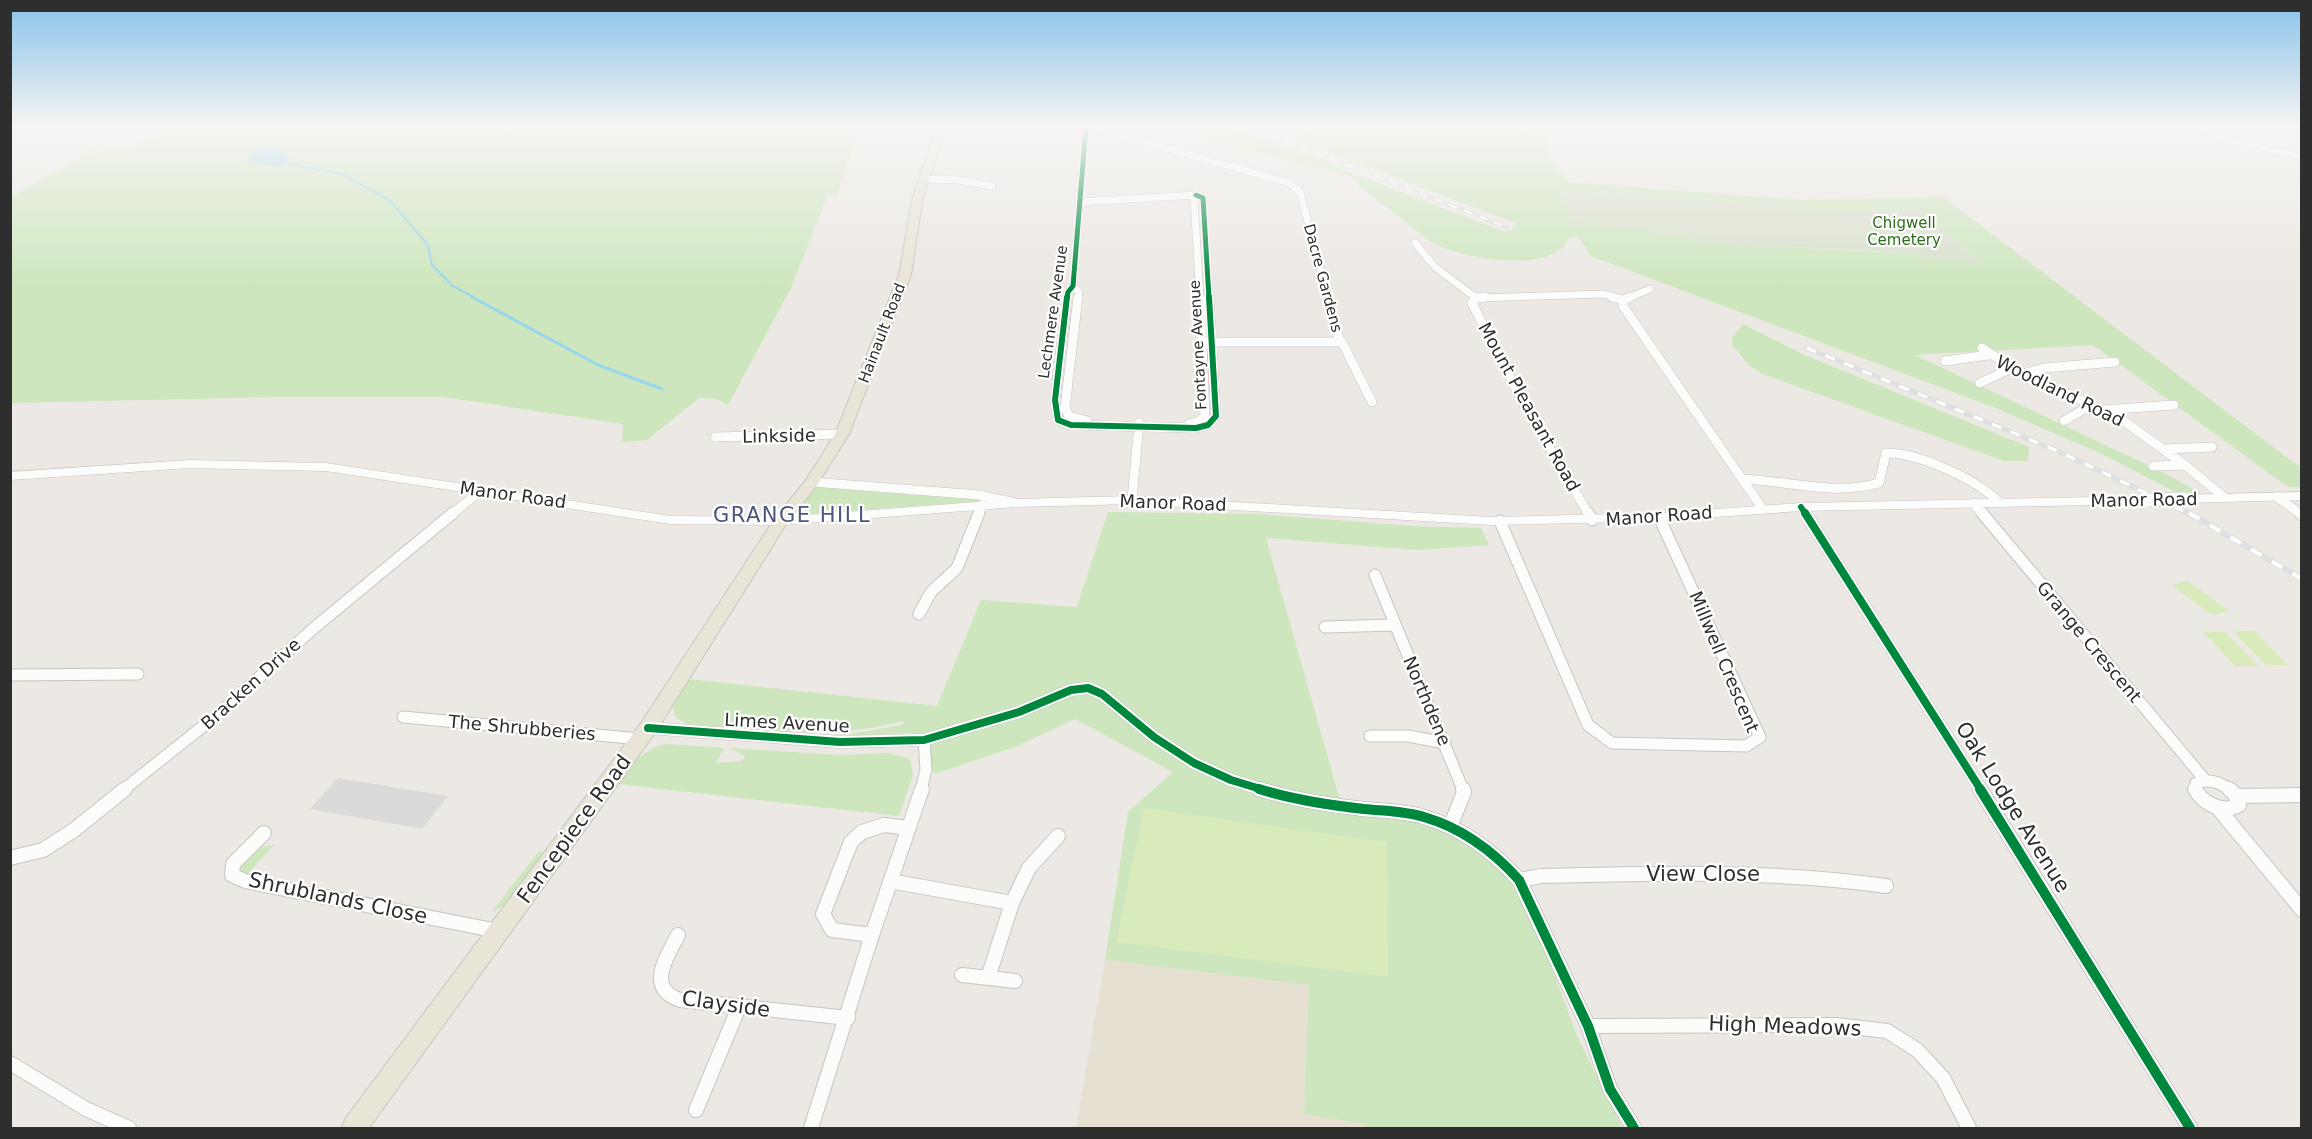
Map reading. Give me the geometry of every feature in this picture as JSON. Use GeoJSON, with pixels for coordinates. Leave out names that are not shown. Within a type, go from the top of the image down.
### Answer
{"type":"FeatureCollection","features":[{"type":"Feature","properties":{"kind":"main road","name":"Hainault Road"},"geometry":{"type":"LineString","coordinates":[[781,521],[812,482],[842,434],[904,275],[918,196],[924,179]]}},
{"type":"Feature","properties":{"kind":"main road","name":"Manor Road"},"geometry":{"type":"LineString","coordinates":[[10,476],[190,464],[326,467],[670,520],[781,521],[1016,502],[1132,500],[1414,518],[1500,521],[1659,517],[1762,508],[2301,496]]}},
{"type":"Feature","properties":{"kind":"main road","name":"Fencepiece Road"},"geometry":{"type":"LineString","coordinates":[[354,1128],[644,733],[781,521]]}},
{"type":"Feature","properties":{"kind":"street"},"geometry":{"type":"LineString","coordinates":[[929,179],[959,180],[992,186]]}},
{"type":"Feature","properties":{"kind":"street","name":"Lechmere Avenue"},"geometry":{"type":"LineString","coordinates":[[1082,179],[1073,286],[1068,292],[1054,400],[1058,420],[1071,425],[1139,425]]}},
{"type":"Feature","properties":{"kind":"street","name":"Dacre Gardens"},"geometry":{"type":"LineString","coordinates":[[1275,179],[1289,183],[1300,192],[1341,342],[1372,402]]}},
{"type":"Feature","properties":{"kind":"street","name":"Fontayne Avenue"},"geometry":{"type":"LineString","coordinates":[[1080,202],[1186,194],[1198,197],[1208,342],[1217,404],[1216,416],[1208,425],[1196,428],[1139,425]]}},
{"type":"Feature","properties":{"kind":"street"},"geometry":{"type":"LineString","coordinates":[[1415,243],[1435,267],[1476,298]]}},
{"type":"Feature","properties":{"kind":"street","name":"Lechmere Avenue"},"geometry":{"type":"LineString","coordinates":[[1073,286],[1079,292],[1065,408],[1069,416],[1080,421],[1139,425]]}},
{"type":"Feature","properties":{"kind":"street"},"geometry":{"type":"LineString","coordinates":[[1650,290],[1623,300],[1623,306],[1762,508]]}},
{"type":"Feature","properties":{"kind":"street","name":"Mount Pleasant Road"},"geometry":{"type":"LineString","coordinates":[[1592,520],[1522,400],[1472,303],[1476,298],[1604,294],[1623,300]]}},
{"type":"Feature","properties":{"kind":"street"},"geometry":{"type":"LineString","coordinates":[[1062,343],[1073,342]]}},
{"type":"Feature","properties":{"kind":"street"},"geometry":{"type":"LineString","coordinates":[[1208,342],[1341,342]]}},
{"type":"Feature","properties":{"kind":"street","name":"Fontayne Avenue"},"geometry":{"type":"LineString","coordinates":[[1139,425],[1192,424],[1200,421],[1204,415],[1208,342]]}},
{"type":"Feature","properties":{"kind":"street","name":"Woodland Road"},"geometry":{"type":"LineString","coordinates":[[1945,361],[1986,352],[2012,368],[2027,373],[2121,419],[2164,449],[2225,498]]}},
{"type":"Feature","properties":{"kind":"street"},"geometry":{"type":"LineString","coordinates":[[2027,373],[2044,368],[2115,362]]}},
{"type":"Feature","properties":{"kind":"street"},"geometry":{"type":"LineString","coordinates":[[1980,383],[2012,368]]}},
{"type":"Feature","properties":{"kind":"street"},"geometry":{"type":"LineString","coordinates":[[1054,400],[1066,400]]}},
{"type":"Feature","properties":{"kind":"street"},"geometry":{"type":"LineString","coordinates":[[1205,403],[1217,404]]}},
{"type":"Feature","properties":{"kind":"street"},"geometry":{"type":"LineString","coordinates":[[2064,421],[2091,405]]}},
{"type":"Feature","properties":{"kind":"street"},"geometry":{"type":"LineString","coordinates":[[2102,410],[2174,405]]}},
{"type":"Feature","properties":{"kind":"street"},"geometry":{"type":"LineString","coordinates":[[1132,500],[1139,425]]}},
{"type":"Feature","properties":{"kind":"street","name":"Linkside"},"geometry":{"type":"LineString","coordinates":[[715,437],[842,434]]}},
{"type":"Feature","properties":{"kind":"street"},"geometry":{"type":"LineString","coordinates":[[2164,449],[2212,447]]}},
{"type":"Feature","properties":{"kind":"street"},"geometry":{"type":"LineString","coordinates":[[1743,479],[1778,481],[1816,487],[1870,487],[1879,483],[1886,453],[1899,453],[1976,482],[1989,489],[2000,503]]}},
{"type":"Feature","properties":{"kind":"street"},"geometry":{"type":"LineString","coordinates":[[2153,466],[2185,465]]}},
{"type":"Feature","properties":{"kind":"street","name":"Manor Road"},"geometry":{"type":"LineString","coordinates":[[812,482],[979,495],[1016,502]]}},
{"type":"Feature","properties":{"kind":"street","name":"Bracken Drive"},"geometry":{"type":"LineString","coordinates":[[10,858],[43,850],[74,830],[216,716],[314,628],[480,491]]}},
{"type":"Feature","properties":{"kind":"street"},"geometry":{"type":"LineString","coordinates":[[2277,497],[2301,515]]}},
{"type":"Feature","properties":{"kind":"street","name":"Grange Crescent"},"geometry":{"type":"LineString","coordinates":[[1973,503],[2205,780],[2219,783],[2236,796]]}},
{"type":"Feature","properties":{"kind":"street"},"geometry":{"type":"LineString","coordinates":[[919,614],[931,592],[957,568],[982,505]]}},
{"type":"Feature","properties":{"kind":"street","name":"Oak Lodge Avenue"},"geometry":{"type":"LineString","coordinates":[[1801,507],[1913,681],[2190,1128]]}},
{"type":"Feature","properties":{"kind":"street","name":"Millwell Crescent"},"geometry":{"type":"LineString","coordinates":[[1500,521],[1588,725],[1611,743],[1746,746],[1760,737],[1659,517]]}},
{"type":"Feature","properties":{"kind":"street","name":"Northdene"},"geometry":{"type":"LineString","coordinates":[[1375,575],[1464,792],[1450,827]]}},
{"type":"Feature","properties":{"kind":"street"},"geometry":{"type":"LineString","coordinates":[[1325,627],[1394,625]]}},
{"type":"Feature","properties":{"kind":"street"},"geometry":{"type":"LineString","coordinates":[[10,675],[138,674]]}},
{"type":"Feature","properties":{"kind":"street","name":"Limes Avenue"},"geometry":{"type":"LineString","coordinates":[[644,733],[840,742],[924,740],[1019,712],[1071,690],[1088,688],[1102,694],[1170,747],[1231,780],[1289,798],[1318,804],[1422,816],[1450,827]]}},
{"type":"Feature","properties":{"kind":"street","name":"The Shrubberies"},"geometry":{"type":"LineString","coordinates":[[403,717],[644,733]]}},
{"type":"Feature","properties":{"kind":"street"},"geometry":{"type":"LineString","coordinates":[[1370,736],[1395,734],[1445,742]]}},
{"type":"Feature","properties":{"kind":"street"},"geometry":{"type":"LineString","coordinates":[[811,1128],[848,1018],[872,935],[920,797],[926,770],[924,740]]}},
{"type":"Feature","properties":{"kind":"street"},"geometry":{"type":"LineString","coordinates":[[2205,780],[2196,783],[2195,790],[2203,800],[2217,807],[2236,808],[2239,801],[2236,796],[2301,795]]}},
{"type":"Feature","properties":{"kind":"street"},"geometry":{"type":"LineString","coordinates":[[2217,807],[2301,910]]}},
{"type":"Feature","properties":{"kind":"street"},"geometry":{"type":"LineString","coordinates":[[872,935],[832,930],[823,914],[851,842],[862,832],[884,825],[909,828]]}},
{"type":"Feature","properties":{"kind":"street"},"geometry":{"type":"LineString","coordinates":[[1450,827],[1480,843],[1520,880],[1588,1026],[1610,1089],[1634,1128]]}},
{"type":"Feature","properties":{"kind":"street","name":"Shrublands Close"},"geometry":{"type":"LineString","coordinates":[[264,833],[233,864],[232,875],[245,880],[498,931]]}},
{"type":"Feature","properties":{"kind":"street"},"geometry":{"type":"LineString","coordinates":[[988,978],[1012,903],[1029,868],[1058,836]]}},
{"type":"Feature","properties":{"kind":"street","name":"View Close"},"geometry":{"type":"LineString","coordinates":[[1520,880],[1563,875],[1779,874],[1829,877],[1886,886]]}},
{"type":"Feature","properties":{"kind":"street"},"geometry":{"type":"LineString","coordinates":[[890,881],[1012,903]]}},
{"type":"Feature","properties":{"kind":"street","name":"Clayside"},"geometry":{"type":"LineString","coordinates":[[678,936],[663,965],[660,978],[667,994],[680,1000],[848,1018]]}},
{"type":"Feature","properties":{"kind":"street"},"geometry":{"type":"LineString","coordinates":[[962,975],[1015,981]]}},
{"type":"Feature","properties":{"kind":"street"},"geometry":{"type":"LineString","coordinates":[[696,1110],[739,1007]]}},
{"type":"Feature","properties":{"kind":"street","name":"High Meadows"},"geometry":{"type":"LineString","coordinates":[[1588,1026],[1836,1025],[1887,1031],[1917,1050],[1943,1078],[1969,1128]]}},
{"type":"Feature","properties":{"kind":"street"},"geometry":{"type":"LineString","coordinates":[[10,1063],[86,1109],[129,1128]]}},
{"type":"Feature","properties":{"kind":"shaded area"},"geometry":{"type":"Polygon","coordinates":[[[338,778],[448,796],[422,829],[310,809],[338,778]]]}},
{"type":"Feature","properties":{"kind":"shaded area"},"geometry":{"type":"Polygon","coordinates":[[[1105,960],[1309,985],[1304,1114],[1366,1124],[1366,1128],[1076,1128],[1105,960]]]}},
{"type":"Feature","properties":{"kind":"green space"},"geometry":{"type":"Polygon","coordinates":[[[43,179],[842,179],[837,195],[827,196],[791,288],[728,405],[716,399],[699,398],[647,440],[622,442],[623,424],[443,397],[273,397],[11,403],[11,197],[43,179]]]}},
{"type":"Feature","properties":{"kind":"green space"},"geometry":{"type":"Polygon","coordinates":[[[1355,179],[1367,179],[1505,232],[1518,224],[1400,179],[1566,179],[1568,182],[1803,200],[1943,197],[2301,468],[2301,487],[2288,487],[2093,345],[1915,355],[2158,470],[2201,493],[2175,492],[2102,454],[1998,409],[1591,256],[1578,237],[1569,238],[1562,248],[1549,256],[1533,259],[1495,260],[1457,252],[1429,240],[1360,187],[1355,179]],[[1561,190],[1646,230],[1712,243],[1897,253],[1985,264],[1912,209],[1855,211],[1728,200],[1561,190]]]}},
{"type":"Feature","properties":{"kind":"green space","name":"Chigwell Cemetery"},"geometry":{"type":"Polygon","coordinates":[[[1561,190],[1728,200],[1855,211],[1912,209],[1986,265],[1891,252],[1712,243],[1646,230],[1571,222],[1561,190]]]}},
{"type":"Feature","properties":{"kind":"green space"},"geometry":{"type":"Polygon","coordinates":[[[1743,324],[1805,355],[2029,447],[2028,461],[2004,461],[1762,374],[1749,365],[1732,345],[1732,338],[1743,324]]]}},
{"type":"Feature","properties":{"kind":"green space"},"geometry":{"type":"Polygon","coordinates":[[[815,485],[996,500],[808,514],[802,506],[815,485]]]}},
{"type":"Feature","properties":{"kind":"green space"},"geometry":{"type":"Polygon","coordinates":[[[1108,512],[1258,514],[1412,526],[1481,528],[1489,545],[1417,550],[1266,538],[1341,804],[1416,821],[1443,830],[1492,859],[1523,890],[1578,1038],[1623,1128],[1366,1128],[1366,1124],[1304,1114],[1309,985],[1105,960],[1128,812],[1173,772],[1075,719],[1017,746],[935,774],[910,733],[849,736],[904,724],[902,721],[849,731],[795,732],[686,724],[675,717],[673,707],[689,679],[937,706],[981,600],[1077,607],[1108,512]]]}},
{"type":"Feature","properties":{"kind":"green space"},"geometry":{"type":"Polygon","coordinates":[[[2187,581],[2229,611],[2212,615],[2171,585],[2187,581]]]}},
{"type":"Feature","properties":{"kind":"green space"},"geometry":{"type":"Polygon","coordinates":[[[2233,631],[2255,631],[2288,665],[2266,665],[2233,631]]]}},
{"type":"Feature","properties":{"kind":"green space"},"geometry":{"type":"Polygon","coordinates":[[[2203,632],[2225,632],[2258,666],[2235,666],[2203,632]]]}},
{"type":"Feature","properties":{"kind":"green space"},"geometry":{"type":"Polygon","coordinates":[[[666,744],[724,748],[716,763],[742,761],[745,756],[729,748],[838,755],[889,753],[910,759],[913,775],[899,816],[618,784],[644,754],[666,744]]]}},
{"type":"Feature","properties":{"kind":"green space"},"geometry":{"type":"Polygon","coordinates":[[[1144,808],[1387,842],[1388,977],[1116,942],[1144,808]]]}},
{"type":"Feature","properties":{"kind":"green space"},"geometry":{"type":"Polygon","coordinates":[[[268,845],[274,845],[247,875],[241,871],[253,852],[268,845]]]}},
{"type":"Feature","properties":{"kind":"green space"},"geometry":{"type":"Polygon","coordinates":[[[539,851],[546,853],[508,903],[491,913],[539,851]]]}},
{"type":"Feature","properties":{"kind":"waterway"},"geometry":{"type":"LineString","coordinates":[[351,179],[389,200],[428,245],[432,265],[453,286],[475,298]]}},
{"type":"Feature","properties":{"kind":"waterway"},"geometry":{"type":"LineString","coordinates":[[472,297],[598,365],[662,389]]}},
{"type":"Feature","properties":{"kind":"railway"},"geometry":{"type":"LineString","coordinates":[[1384,179],[1511,229]]}},
{"type":"Feature","properties":{"kind":"railway"},"geometry":{"type":"LineString","coordinates":[[1807,348],[2060,452],[2192,515]]}},
{"type":"Feature","properties":{"kind":"railway"},"geometry":{"type":"LineString","coordinates":[[2189,513],[2302,579]]}},
{"type":"Feature","properties":{"kind":"cycle path"},"geometry":{"type":"LineString","coordinates":[[1082,179],[1073,286],[1068,292],[1055,400],[1058,420],[1071,425],[1196,428],[1208,425],[1216,416],[1203,198],[1196,195]]}},
{"type":"Feature","properties":{"kind":"cycle path"},"geometry":{"type":"LineString","coordinates":[[1801,507],[1907,671],[2190,1128]]}},
{"type":"Feature","properties":{"kind":"cycle path"},"geometry":{"type":"LineString","coordinates":[[648,728],[840,742],[924,740],[1019,712],[1071,690],[1088,688],[1102,694],[1154,737],[1194,763],[1231,780],[1289,798],[1318,804],[1422,816],[1450,827],[1480,843],[1501,860],[1519,880],[1588,1026],[1610,1089],[1634,1128]]}},
{"type":"Feature","properties":{"kind":"district","name":"GRANGE HILL"},"geometry":{"type":"Point","coordinates":[792,515]}}]}
